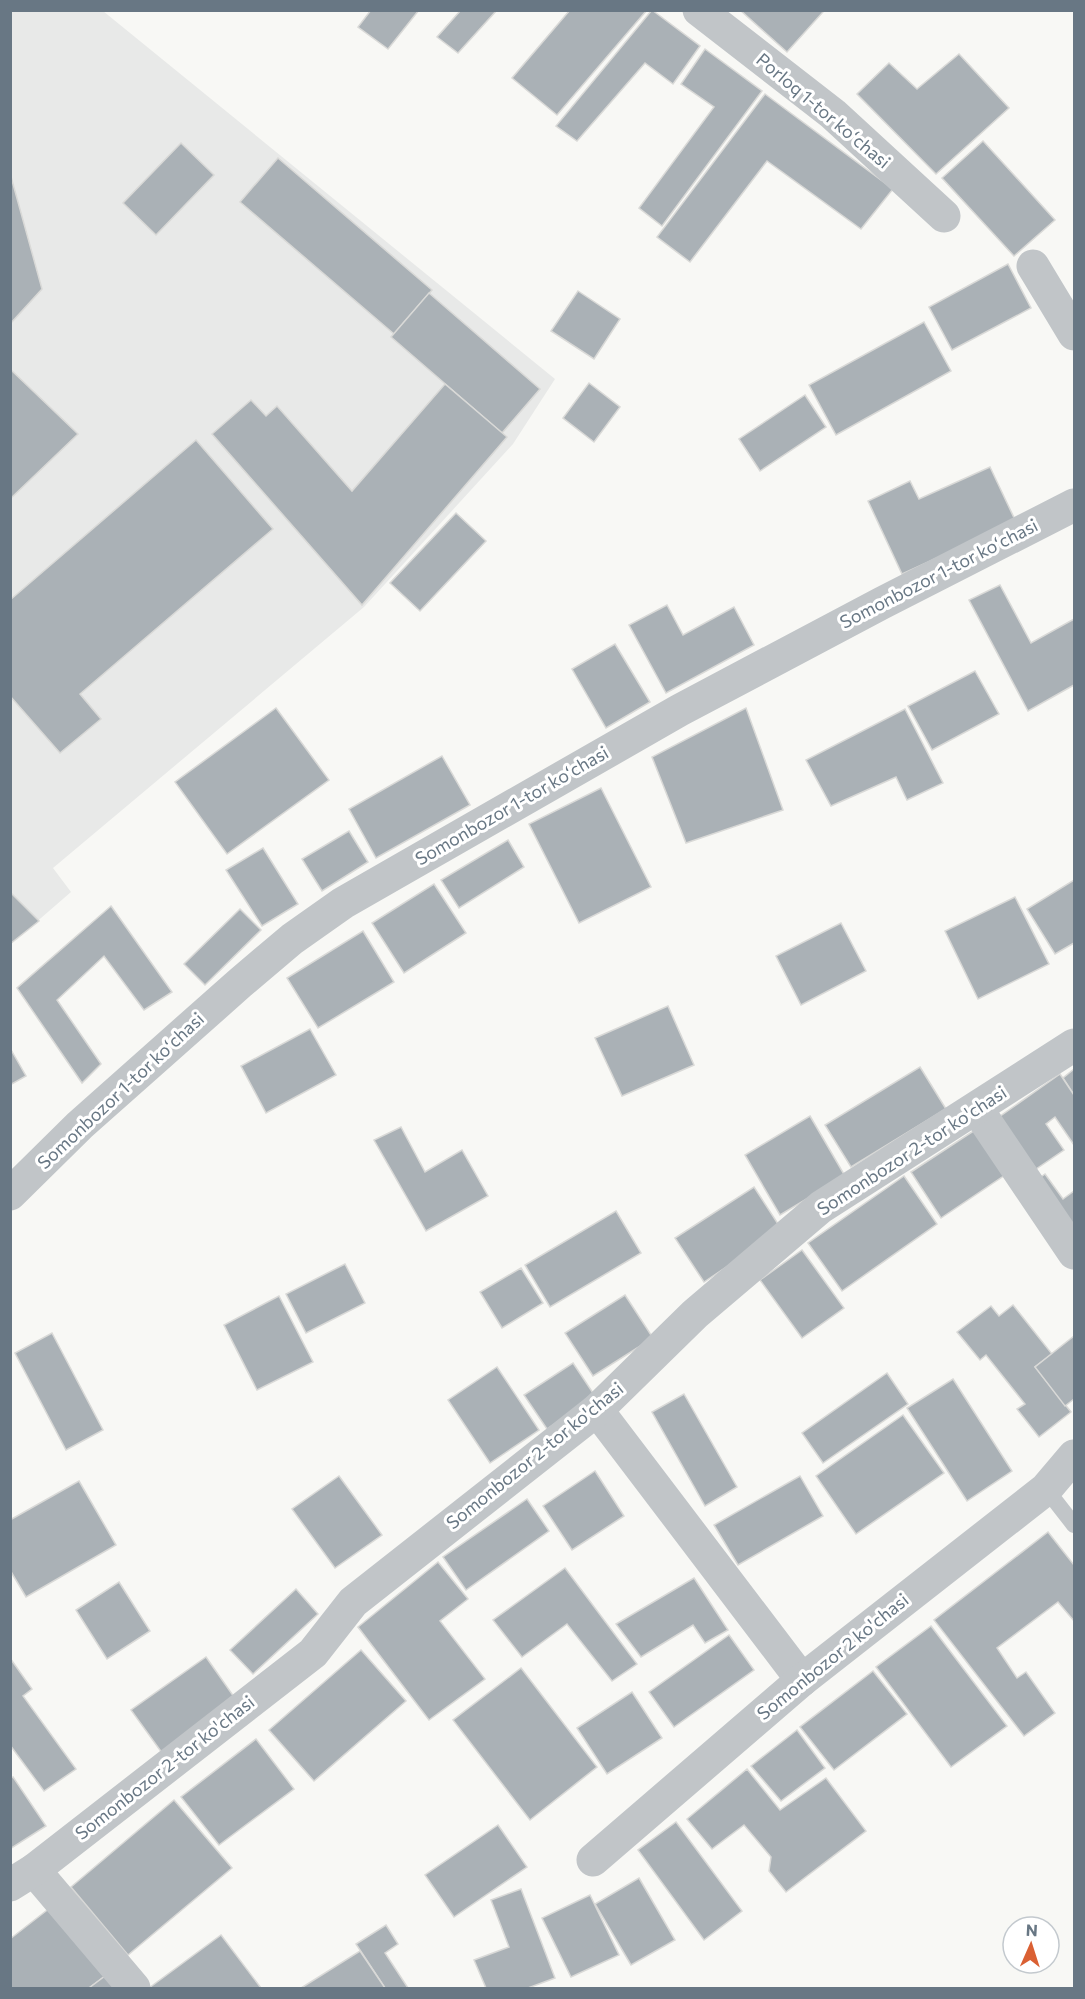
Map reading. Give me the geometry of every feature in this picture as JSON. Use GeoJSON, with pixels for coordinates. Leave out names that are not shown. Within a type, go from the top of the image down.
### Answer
{"type":"FeatureCollection","features":[{"type":"Feature","properties":{"kind":"street","name":"Porloq 1-tor koʻchasi"},"geometry":{"type":"LineString","coordinates":[[699,10],[833,114],[944,216]]}},
{"type":"Feature","properties":{"kind":"street"},"geometry":{"type":"LineString","coordinates":[[1033,266],[1074,334]]}},
{"type":"Feature","properties":{"kind":"street","name":"Somonbozor 1-tor koʻchasi"},"geometry":{"type":"LineString","coordinates":[[10,1194],[80,1125],[240,982],[292,939],[343,903],[680,710],[1074,505]]}},
{"type":"Feature","properties":{"kind":"street","name":"Somonbozor 2-tor ko'chasi"},"geometry":{"type":"LineString","coordinates":[[22,1878],[313,1653],[353,1602],[597,1410],[695,1314],[821,1207],[1074,1046]]}},
{"type":"Feature","properties":{"kind":"street"},"geometry":{"type":"LineString","coordinates":[[977,1109],[1074,1253]]}},
{"type":"Feature","properties":{"kind":"street"},"geometry":{"type":"LineString","coordinates":[[597,1410],[802,1680]]}},
{"type":"Feature","properties":{"kind":"street","name":"Somonbozor 2 ko'chasi"},"geometry":{"type":"LineString","coordinates":[[592,1860],[802,1680],[1046,1489],[1074,1456]]}},
{"type":"Feature","properties":{"kind":"street"},"geometry":{"type":"LineString","coordinates":[[22,1878],[134,1989]]}},
{"type":"Feature","properties":{"kind":"lane"},"geometry":{"type":"LineString","coordinates":[[1046,1489],[1074,1525]]}},
{"type":"Feature","properties":{"kind":"shaded area"},"geometry":{"type":"Polygon","coordinates":[[[11,11],[103,11],[555,379],[513,444],[364,607],[53,868],[71,892],[11,944],[11,11]]]}},
{"type":"Feature","properties":{"kind":"building"},"geometry":{"type":"Polygon","coordinates":[[[371,10],[419,10],[388,49],[358,27],[371,10]]]}},
{"type":"Feature","properties":{"kind":"building"},"geometry":{"type":"Polygon","coordinates":[[[461,10],[497,10],[458,53],[437,37],[461,10]]]}},
{"type":"Feature","properties":{"kind":"building"},"geometry":{"type":"Polygon","coordinates":[[[570,10],[647,10],[557,115],[512,78],[570,10]]]}},
{"type":"Feature","properties":{"kind":"building"},"geometry":{"type":"Polygon","coordinates":[[[652,10],[700,46],[673,84],[645,63],[577,141],[556,126],[652,10]]]}},
{"type":"Feature","properties":{"kind":"building"},"geometry":{"type":"Polygon","coordinates":[[[740,10],[822,10],[823,12],[787,52],[740,10]]]}},
{"type":"Feature","properties":{"kind":"building"},"geometry":{"type":"Polygon","coordinates":[[[705,49],[762,91],[662,226],[639,208],[714,107],[681,84],[705,49]]]}},
{"type":"Feature","properties":{"kind":"building"},"geometry":{"type":"Polygon","coordinates":[[[959,54],[1009,108],[936,174],[857,94],[889,63],[917,89],[959,54]]]}},
{"type":"Feature","properties":{"kind":"building"},"geometry":{"type":"Polygon","coordinates":[[[765,94],[893,189],[861,229],[767,161],[690,262],[657,237],[765,94]]]}},
{"type":"Feature","properties":{"kind":"building"},"geometry":{"type":"Polygon","coordinates":[[[983,141],[1055,220],[1014,256],[942,178],[983,141]]]}},
{"type":"Feature","properties":{"kind":"building"},"geometry":{"type":"Polygon","coordinates":[[[181,143],[214,175],[156,235],[123,203],[181,143]]]}},
{"type":"Feature","properties":{"kind":"building"},"geometry":{"type":"Polygon","coordinates":[[[278,158],[432,290],[394,334],[240,202],[278,158]]]}},
{"type":"Feature","properties":{"kind":"building"},"geometry":{"type":"Polygon","coordinates":[[[10,173],[42,289],[10,324],[10,173]]]}},
{"type":"Feature","properties":{"kind":"building"},"geometry":{"type":"Polygon","coordinates":[[[1008,264],[1031,308],[952,350],[929,307],[1008,264]]]}},
{"type":"Feature","properties":{"kind":"building"},"geometry":{"type":"Polygon","coordinates":[[[578,291],[620,319],[594,359],[551,331],[578,291]]]}},
{"type":"Feature","properties":{"kind":"building"},"geometry":{"type":"Polygon","coordinates":[[[429,293],[540,389],[502,433],[391,337],[429,293]]]}},
{"type":"Feature","properties":{"kind":"building"},"geometry":{"type":"Polygon","coordinates":[[[924,322],[951,371],[836,435],[809,385],[924,322]]]}},
{"type":"Feature","properties":{"kind":"building"},"geometry":{"type":"Polygon","coordinates":[[[10,369],[78,434],[10,499],[10,369]]]}},
{"type":"Feature","properties":{"kind":"building"},"geometry":{"type":"Polygon","coordinates":[[[589,383],[620,407],[594,442],[563,418],[589,383]]]}},
{"type":"Feature","properties":{"kind":"building"},"geometry":{"type":"Polygon","coordinates":[[[445,384],[507,437],[362,605],[212,434],[251,400],[266,416],[277,406],[352,491],[445,384]]]}},
{"type":"Feature","properties":{"kind":"building"},"geometry":{"type":"Polygon","coordinates":[[[805,395],[826,427],[760,471],[739,439],[805,395]]]}},
{"type":"Feature","properties":{"kind":"building"},"geometry":{"type":"Polygon","coordinates":[[[196,440],[273,529],[80,694],[101,719],[60,753],[10,696],[10,600],[196,440]]]}},
{"type":"Feature","properties":{"kind":"building"},"geometry":{"type":"Polygon","coordinates":[[[990,467],[1016,522],[902,574],[868,501],[910,481],[919,499],[990,467]]]}},
{"type":"Feature","properties":{"kind":"building"},"geometry":{"type":"Polygon","coordinates":[[[456,513],[486,541],[420,611],[390,583],[456,513]]]}},
{"type":"Feature","properties":{"kind":"building"},"geometry":{"type":"Polygon","coordinates":[[[1000,585],[1031,643],[1074,619],[1074,685],[1028,711],[969,600],[1000,585]]]}},
{"type":"Feature","properties":{"kind":"building"},"geometry":{"type":"Polygon","coordinates":[[[667,605],[683,635],[734,607],[754,645],[666,693],[629,625],[667,605]]]}},
{"type":"Feature","properties":{"kind":"building"},"geometry":{"type":"Polygon","coordinates":[[[615,644],[650,702],[606,728],[572,669],[615,644]]]}},
{"type":"Feature","properties":{"kind":"building"},"geometry":{"type":"Polygon","coordinates":[[[975,671],[999,714],[932,750],[908,706],[975,671]]]}},
{"type":"Feature","properties":{"kind":"building"},"geometry":{"type":"Polygon","coordinates":[[[276,708],[329,780],[227,854],[175,782],[276,708]]]}},
{"type":"Feature","properties":{"kind":"building"},"geometry":{"type":"Polygon","coordinates":[[[746,708],[783,810],[686,843],[652,757],[746,708]]]}},
{"type":"Feature","properties":{"kind":"building"},"geometry":{"type":"Polygon","coordinates":[[[905,709],[943,783],[907,800],[896,777],[831,806],[806,760],[905,709]]]}},
{"type":"Feature","properties":{"kind":"building"},"geometry":{"type":"Polygon","coordinates":[[[442,756],[470,805],[376,858],[349,809],[442,756]]]}},
{"type":"Feature","properties":{"kind":"building"},"geometry":{"type":"Polygon","coordinates":[[[601,788],[651,887],[579,923],[529,824],[601,788]]]}},
{"type":"Feature","properties":{"kind":"building"},"geometry":{"type":"Polygon","coordinates":[[[349,831],[368,862],[322,891],[302,859],[349,831]]]}},
{"type":"Feature","properties":{"kind":"building"},"geometry":{"type":"Polygon","coordinates":[[[508,840],[524,867],[459,908],[441,880],[508,840]]]}},
{"type":"Feature","properties":{"kind":"building"},"geometry":{"type":"Polygon","coordinates":[[[263,848],[298,904],[262,926],[226,870],[263,848]]]}},
{"type":"Feature","properties":{"kind":"building"},"geometry":{"type":"Polygon","coordinates":[[[1074,880],[1074,943],[1055,954],[1027,909],[1074,880]]]}},
{"type":"Feature","properties":{"kind":"building"},"geometry":{"type":"Polygon","coordinates":[[[434,884],[466,933],[404,973],[372,923],[434,884]]]}},
{"type":"Feature","properties":{"kind":"building"},"geometry":{"type":"Polygon","coordinates":[[[10,892],[39,921],[10,944],[10,892]]]}},
{"type":"Feature","properties":{"kind":"building"},"geometry":{"type":"Polygon","coordinates":[[[1015,897],[1049,964],[978,999],[945,931],[1015,897]]]}},
{"type":"Feature","properties":{"kind":"building"},"geometry":{"type":"Polygon","coordinates":[[[111,906],[172,992],[144,1010],[104,956],[57,1000],[101,1064],[82,1083],[17,988],[111,906]]]}},
{"type":"Feature","properties":{"kind":"building"},"geometry":{"type":"Polygon","coordinates":[[[240,909],[261,930],[205,985],[184,964],[240,909]]]}},
{"type":"Feature","properties":{"kind":"building"},"geometry":{"type":"Polygon","coordinates":[[[841,923],[866,971],[801,1005],[776,956],[841,923]]]}},
{"type":"Feature","properties":{"kind":"building"},"geometry":{"type":"Polygon","coordinates":[[[363,931],[394,982],[318,1028],[287,978],[363,931]]]}},
{"type":"Feature","properties":{"kind":"building"},"geometry":{"type":"Polygon","coordinates":[[[668,1006],[694,1065],[622,1096],[595,1038],[668,1006]]]}},
{"type":"Feature","properties":{"kind":"building"},"geometry":{"type":"Polygon","coordinates":[[[310,1029],[336,1075],[266,1113],[241,1066],[310,1029]]]}},
{"type":"Feature","properties":{"kind":"building"},"geometry":{"type":"Polygon","coordinates":[[[10,1048],[26,1076],[10,1085],[10,1048]]]}},
{"type":"Feature","properties":{"kind":"building"},"geometry":{"type":"Polygon","coordinates":[[[920,1067],[946,1109],[851,1167],[825,1125],[920,1067]]]}},
{"type":"Feature","properties":{"kind":"building"},"geometry":{"type":"Polygon","coordinates":[[[1074,1069],[1074,1095],[1063,1078],[1074,1069]]]}},
{"type":"Feature","properties":{"kind":"building"},"geometry":{"type":"Polygon","coordinates":[[[1060,1074],[1074,1095],[1074,1145],[1055,1117],[1046,1124],[1064,1150],[1036,1169],[999,1117],[1060,1074]]]}},
{"type":"Feature","properties":{"kind":"building"},"geometry":{"type":"Polygon","coordinates":[[[810,1116],[845,1176],[780,1215],[745,1155],[810,1116]]]}},
{"type":"Feature","properties":{"kind":"building"},"geometry":{"type":"Polygon","coordinates":[[[401,1127],[425,1172],[462,1150],[488,1196],[426,1231],[374,1140],[401,1127]]]}},
{"type":"Feature","properties":{"kind":"building"},"geometry":{"type":"Polygon","coordinates":[[[978,1128],[1008,1173],[941,1218],[911,1172],[978,1128]]]}},
{"type":"Feature","properties":{"kind":"building"},"geometry":{"type":"Polygon","coordinates":[[[1045,1174],[1063,1199],[1074,1191],[1074,1246],[1031,1184],[1045,1174]]]}},
{"type":"Feature","properties":{"kind":"building"},"geometry":{"type":"Polygon","coordinates":[[[904,1176],[937,1224],[842,1291],[808,1243],[904,1176]]]}},
{"type":"Feature","properties":{"kind":"building"},"geometry":{"type":"Polygon","coordinates":[[[754,1187],[782,1230],[704,1282],[675,1238],[754,1187]]]}},
{"type":"Feature","properties":{"kind":"building"},"geometry":{"type":"Polygon","coordinates":[[[616,1211],[641,1253],[550,1307],[525,1265],[616,1211]]]}},
{"type":"Feature","properties":{"kind":"building"},"geometry":{"type":"Polygon","coordinates":[[[802,1250],[844,1308],[802,1338],[760,1280],[802,1250]]]}},
{"type":"Feature","properties":{"kind":"building"},"geometry":{"type":"Polygon","coordinates":[[[345,1264],[365,1303],[306,1333],[286,1294],[345,1264]]]}},
{"type":"Feature","properties":{"kind":"building"},"geometry":{"type":"Polygon","coordinates":[[[521,1268],[543,1303],[502,1328],[480,1292],[521,1268]]]}},
{"type":"Feature","properties":{"kind":"building"},"geometry":{"type":"Polygon","coordinates":[[[625,1295],[653,1338],[593,1376],[565,1333],[625,1295]]]}},
{"type":"Feature","properties":{"kind":"building"},"geometry":{"type":"Polygon","coordinates":[[[279,1296],[313,1362],[257,1390],[224,1325],[279,1296]]]}},
{"type":"Feature","properties":{"kind":"building"},"geometry":{"type":"Polygon","coordinates":[[[1013,1305],[1052,1354],[1035,1367],[1071,1412],[1039,1437],[1017,1409],[1025,1404],[986,1355],[980,1360],[957,1332],[991,1306],[999,1316],[1013,1305]]]}},
{"type":"Feature","properties":{"kind":"building"},"geometry":{"type":"Polygon","coordinates":[[[52,1333],[103,1430],[66,1450],[15,1353],[52,1333]]]}},
{"type":"Feature","properties":{"kind":"building"},"geometry":{"type":"Polygon","coordinates":[[[1074,1336],[1074,1399],[1065,1406],[1035,1367],[1074,1336]]]}},
{"type":"Feature","properties":{"kind":"building"},"geometry":{"type":"Polygon","coordinates":[[[573,1363],[595,1396],[547,1429],[524,1395],[573,1363]]]}},
{"type":"Feature","properties":{"kind":"building"},"geometry":{"type":"Polygon","coordinates":[[[497,1367],[539,1430],[490,1463],[448,1400],[497,1367]]]}},
{"type":"Feature","properties":{"kind":"building"},"geometry":{"type":"Polygon","coordinates":[[[887,1373],[908,1404],[823,1463],[802,1433],[887,1373]]]}},
{"type":"Feature","properties":{"kind":"building"},"geometry":{"type":"Polygon","coordinates":[[[953,1379],[1012,1471],[967,1501],[907,1408],[953,1379]]]}},
{"type":"Feature","properties":{"kind":"building"},"geometry":{"type":"Polygon","coordinates":[[[684,1394],[737,1487],[705,1506],[652,1412],[684,1394]]]}},
{"type":"Feature","properties":{"kind":"building"},"geometry":{"type":"Polygon","coordinates":[[[903,1415],[944,1473],[856,1534],[816,1476],[903,1415]]]}},
{"type":"Feature","properties":{"kind":"building"},"geometry":{"type":"Polygon","coordinates":[[[595,1471],[624,1516],[572,1550],[543,1506],[595,1471]]]}},
{"type":"Feature","properties":{"kind":"building"},"geometry":{"type":"Polygon","coordinates":[[[339,1476],[382,1535],[335,1568],[292,1509],[339,1476]]]}},
{"type":"Feature","properties":{"kind":"building"},"geometry":{"type":"Polygon","coordinates":[[[800,1476],[823,1516],[738,1565],[714,1525],[800,1476]]]}},
{"type":"Feature","properties":{"kind":"building"},"geometry":{"type":"Polygon","coordinates":[[[79,1481],[116,1545],[26,1597],[10,1570],[10,1520],[79,1481]]]}},
{"type":"Feature","properties":{"kind":"building"},"geometry":{"type":"Polygon","coordinates":[[[527,1499],[549,1531],[466,1590],[443,1557],[527,1499]]]}},
{"type":"Feature","properties":{"kind":"building"},"geometry":{"type":"Polygon","coordinates":[[[1048,1532],[1074,1565],[1074,1621],[1058,1602],[997,1648],[1017,1678],[1026,1672],[1055,1713],[1024,1736],[934,1620],[1048,1532]]]}},
{"type":"Feature","properties":{"kind":"building"},"geometry":{"type":"Polygon","coordinates":[[[438,1562],[468,1599],[440,1621],[485,1679],[429,1720],[358,1627],[438,1562]]]}},
{"type":"Feature","properties":{"kind":"building"},"geometry":{"type":"Polygon","coordinates":[[[565,1568],[637,1664],[612,1681],[567,1624],[522,1657],[493,1620],[565,1568]]]}},
{"type":"Feature","properties":{"kind":"building"},"geometry":{"type":"Polygon","coordinates":[[[694,1578],[728,1630],[705,1643],[693,1625],[641,1657],[616,1624],[694,1578]]]}},
{"type":"Feature","properties":{"kind":"building"},"geometry":{"type":"Polygon","coordinates":[[[119,1582],[150,1631],[107,1659],[76,1610],[119,1582]]]}},
{"type":"Feature","properties":{"kind":"building"},"geometry":{"type":"Polygon","coordinates":[[[296,1589],[318,1614],[253,1674],[230,1650],[296,1589]]]}},
{"type":"Feature","properties":{"kind":"building"},"geometry":{"type":"Polygon","coordinates":[[[931,1626],[1007,1726],[951,1767],[876,1667],[931,1626]]]}},
{"type":"Feature","properties":{"kind":"building"},"geometry":{"type":"Polygon","coordinates":[[[729,1635],[754,1670],[674,1727],[649,1692],[729,1635]]]}},
{"type":"Feature","properties":{"kind":"building"},"geometry":{"type":"Polygon","coordinates":[[[361,1650],[406,1701],[314,1781],[269,1730],[361,1650]]]}},
{"type":"Feature","properties":{"kind":"building"},"geometry":{"type":"Polygon","coordinates":[[[206,1657],[239,1704],[165,1757],[131,1710],[206,1657]]]}},
{"type":"Feature","properties":{"kind":"building"},"geometry":{"type":"Polygon","coordinates":[[[10,1658],[32,1689],[23,1696],[76,1769],[44,1791],[10,1745],[10,1658]]]}},
{"type":"Feature","properties":{"kind":"building"},"geometry":{"type":"Polygon","coordinates":[[[521,1668],[597,1767],[530,1820],[453,1720],[521,1668]]]}},
{"type":"Feature","properties":{"kind":"building"},"geometry":{"type":"Polygon","coordinates":[[[873,1671],[907,1714],[834,1770],[800,1727],[873,1671]]]}},
{"type":"Feature","properties":{"kind":"building"},"geometry":{"type":"Polygon","coordinates":[[[632,1692],[662,1738],[607,1774],[577,1728],[632,1692]]]}},
{"type":"Feature","properties":{"kind":"building"},"geometry":{"type":"Polygon","coordinates":[[[797,1730],[825,1768],[781,1801],[751,1766],[797,1730]]]}},
{"type":"Feature","properties":{"kind":"building"},"geometry":{"type":"Polygon","coordinates":[[[256,1739],[294,1789],[219,1845],[181,1797],[256,1739]]]}},
{"type":"Feature","properties":{"kind":"building"},"geometry":{"type":"Polygon","coordinates":[[[747,1769],[780,1810],[826,1778],[866,1831],[786,1892],[769,1871],[771,1857],[744,1825],[712,1849],[687,1819],[747,1769]]]}},
{"type":"Feature","properties":{"kind":"building"},"geometry":{"type":"Polygon","coordinates":[[[13,1777],[46,1826],[10,1849],[10,1779],[13,1777]]]}},
{"type":"Feature","properties":{"kind":"building"},"geometry":{"type":"Polygon","coordinates":[[[174,1800],[232,1868],[128,1955],[71,1887],[174,1800]]]}},
{"type":"Feature","properties":{"kind":"building"},"geometry":{"type":"Polygon","coordinates":[[[676,1822],[742,1911],[704,1940],[638,1850],[676,1822]]]}},
{"type":"Feature","properties":{"kind":"building"},"geometry":{"type":"Polygon","coordinates":[[[498,1825],[527,1867],[454,1917],[425,1875],[498,1825]]]}},
{"type":"Feature","properties":{"kind":"building"},"geometry":{"type":"Polygon","coordinates":[[[639,1878],[675,1940],[631,1965],[595,1904],[639,1878]]]}},
{"type":"Feature","properties":{"kind":"building"},"geometry":{"type":"Polygon","coordinates":[[[521,1889],[555,1978],[528,1988],[486,1988],[474,1960],[509,1947],[491,1900],[521,1889]]]}},
{"type":"Feature","properties":{"kind":"building"},"geometry":{"type":"Polygon","coordinates":[[[590,1895],[619,1955],[571,1977],[542,1918],[590,1895]]]}},
{"type":"Feature","properties":{"kind":"building"},"geometry":{"type":"Polygon","coordinates":[[[55,1904],[109,1973],[89,1988],[10,1988],[10,1939],[55,1904]]]}},
{"type":"Feature","properties":{"kind":"building"},"geometry":{"type":"Polygon","coordinates":[[[386,1925],[398,1944],[385,1953],[408,1988],[385,1988],[356,1944],[386,1925]]]}},
{"type":"Feature","properties":{"kind":"building"},"geometry":{"type":"Polygon","coordinates":[[[221,1935],[261,1988],[149,1988],[221,1935]]]}},
{"type":"Feature","properties":{"kind":"building"},"geometry":{"type":"Polygon","coordinates":[[[360,1951],[385,1988],[301,1988],[360,1951]]]}},
{"type":"Feature","properties":{"kind":"building"},"geometry":{"type":"Polygon","coordinates":[[[109,1973],[121,1988],[89,1988],[109,1973]]]}}]}
